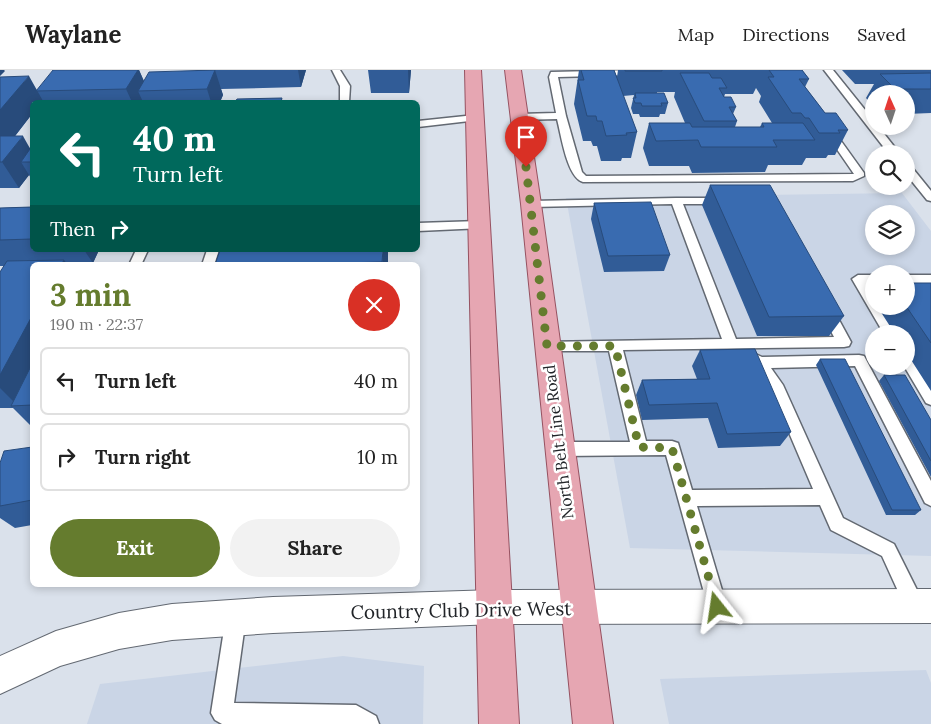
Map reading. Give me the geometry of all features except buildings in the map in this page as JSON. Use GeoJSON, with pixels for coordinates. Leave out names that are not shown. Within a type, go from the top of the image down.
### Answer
{"type":"FeatureCollection","features":[{"type":"Feature","properties":{"kind":"main road","name":"North Belt Line Road"},"geometry":{"type":"LineString","coordinates":[[473,70],[497,118],[531,204],[593,724]]}},
{"type":"Feature","properties":{"kind":"main road","name":"North Belt Line Road"},"geometry":{"type":"LineString","coordinates":[[499,724],[479,225],[497,118],[513,70]]}},
{"type":"Feature","properties":{"kind":"street","name":"Country Club Drive West"},"geometry":{"type":"LineString","coordinates":[[0,675],[56,649],[119,632],[172,622],[236,617],[378,610],[495,608],[923,606]]}},
{"type":"Feature","properties":{"kind":"lane"},"geometry":{"type":"LineString","coordinates":[[336,70],[345,86],[345,100]]}},
{"type":"Feature","properties":{"kind":"lane"},"geometry":{"type":"LineString","coordinates":[[828,70],[889,145]]}},
{"type":"Feature","properties":{"kind":"lane"},"geometry":{"type":"LineString","coordinates":[[645,72],[554,74],[561,116],[577,173],[583,179],[834,178],[859,176],[859,173],[821,119]]}},
{"type":"Feature","properties":{"kind":"lane"},"geometry":{"type":"LineString","coordinates":[[427,113],[437,113],[452,119]]}},
{"type":"Feature","properties":{"kind":"lane"},"geometry":{"type":"LineString","coordinates":[[420,124],[436,123],[452,119],[561,116]]}},
{"type":"Feature","properties":{"kind":"lane"},"geometry":{"type":"LineString","coordinates":[[915,178],[931,198]]}},
{"type":"Feature","properties":{"kind":"lane"},"geometry":{"type":"LineString","coordinates":[[676,201],[731,344],[759,363],[776,385],[837,524],[888,550],[923,606]]}},
{"type":"Feature","properties":{"kind":"lane"},"geometry":{"type":"LineString","coordinates":[[531,204],[732,201]]}},
{"type":"Feature","properties":{"kind":"lane"},"geometry":{"type":"LineString","coordinates":[[420,228],[479,225]]}},
{"type":"Feature","properties":{"kind":"lane"},"geometry":{"type":"LineString","coordinates":[[865,279],[858,279],[865,291]]}},
{"type":"Feature","properties":{"kind":"lane"},"geometry":{"type":"LineString","coordinates":[[915,279],[931,279]]}},
{"type":"Feature","properties":{"kind":"lane"},"geometry":{"type":"LineString","coordinates":[[547,346],[844,342],[820,298]]}},
{"type":"Feature","properties":{"kind":"lane"},"geometry":{"type":"LineString","coordinates":[[615,346],[639,447]]}},
{"type":"Feature","properties":{"kind":"lane"},"geometry":{"type":"LineString","coordinates":[[759,363],[859,360],[931,498]]}},
{"type":"Feature","properties":{"kind":"lane"},"geometry":{"type":"LineString","coordinates":[[915,372],[931,398]]}},
{"type":"Feature","properties":{"kind":"lane"},"geometry":{"type":"LineString","coordinates":[[559,448],[672,448],[688,498],[717,607]]}},
{"type":"Feature","properties":{"kind":"lane"},"geometry":{"type":"LineString","coordinates":[[688,498],[826,497]]}},
{"type":"Feature","properties":{"kind":"lane"},"geometry":{"type":"LineString","coordinates":[[236,617],[222,719],[356,716],[368,724]]}},
{"type":"Feature","properties":{"kind":"shaded area"},"geometry":{"type":"Polygon","coordinates":[[[865,194],[904,195],[911,205],[865,205],[865,255],[915,255],[915,210],[931,231],[931,556],[630,548],[566,198],[865,194]]]}},
{"type":"Feature","properties":{"kind":"shaded area"},"geometry":{"type":"Polygon","coordinates":[[[343,656],[424,666],[423,724],[87,724],[100,684],[343,656]]]}},
{"type":"Feature","properties":{"kind":"shaded area"},"geometry":{"type":"Polygon","coordinates":[[[926,670],[931,683],[931,724],[669,724],[660,679],[926,670]]]}},
{"type":"Feature","properties":{"kind":"route"},"geometry":{"type":"LineString","coordinates":[[526,167],[547,346],[615,346],[639,447],[672,448],[688,498],[717,607]]}}]}
